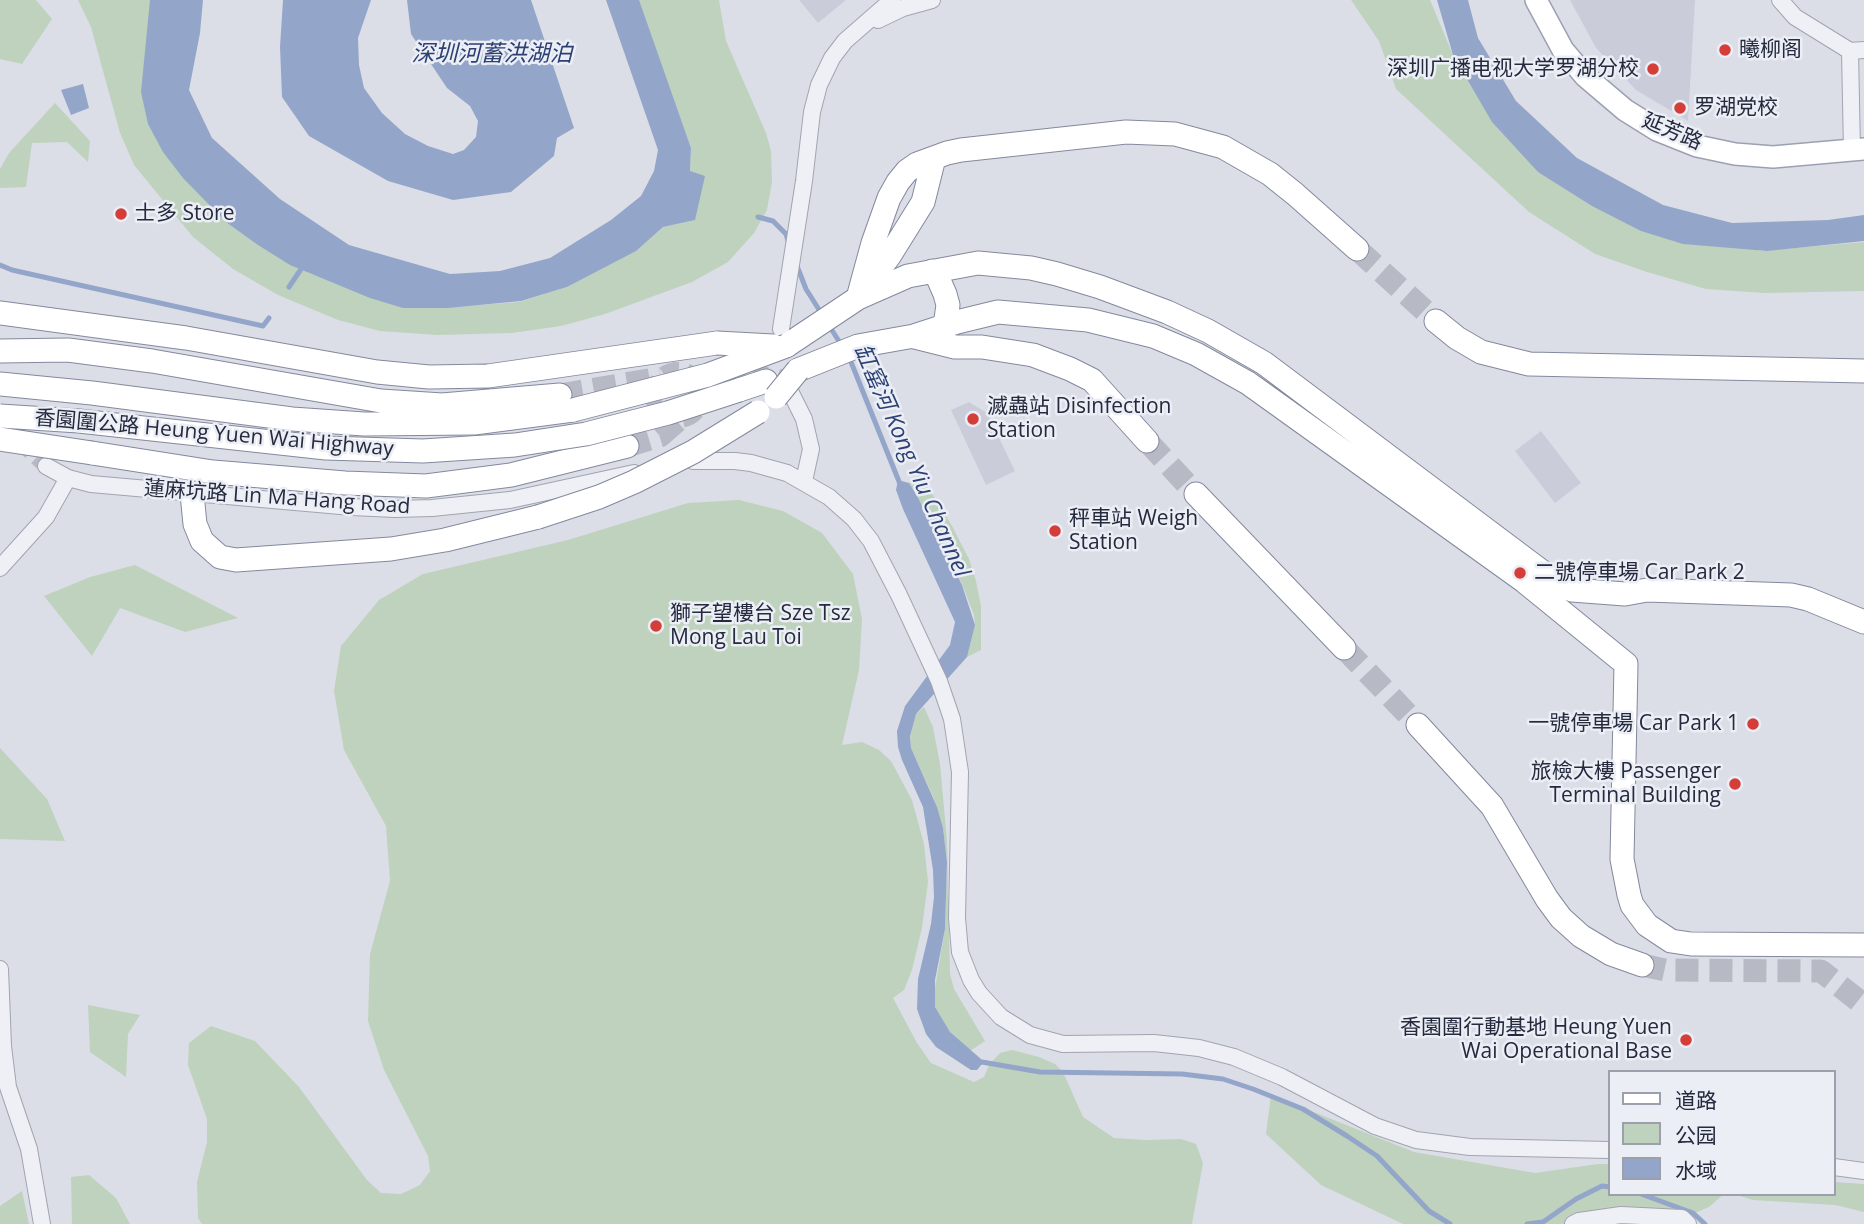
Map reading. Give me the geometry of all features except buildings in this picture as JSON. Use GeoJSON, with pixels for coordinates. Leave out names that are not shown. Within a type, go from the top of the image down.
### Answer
{"type":"FeatureCollection","features":[{"type":"Feature","properties":{"kind":"highway"},"geometry":{"type":"LineString","coordinates":[[850,303],[889,198],[907,171],[934,158],[961,150],[1126,132],[1175,134],[1223,146],[1270,174],[1357,250]]}},
{"type":"Feature","properties":{"kind":"highway"},"geometry":{"type":"LineString","coordinates":[[850,303],[890,255],[923,202],[934,158]]}},
{"type":"Feature","properties":{"kind":"highway"},"geometry":{"type":"LineString","coordinates":[[850,303],[900,279],[978,263],[1031,268],[1100,287],[1208,331],[1264,363],[1557,583],[1572,590],[1625,594],[1647,590],[1791,595],[1808,599],[1864,622]]}},
{"type":"Feature","properties":{"kind":"highway"},"geometry":{"type":"LineString","coordinates":[[932,271],[938,278],[948,305],[945,326]]}},
{"type":"Feature","properties":{"kind":"highway","name":"香園圍公路 Heung Yuen Wai Highway"},"geometry":{"type":"LineString","coordinates":[[0,384],[292,419],[364,424],[474,423],[538,416],[597,405],[708,375],[850,303]]}},
{"type":"Feature","properties":{"kind":"highway"},"geometry":{"type":"LineString","coordinates":[[914,337],[998,312],[1088,320],[1134,331],[1196,354],[1257,389],[1532,587],[1626,664],[1622,859],[1629,895],[1639,917],[1663,937],[1681,943],[1864,945]]}},
{"type":"Feature","properties":{"kind":"highway"},"geometry":{"type":"LineString","coordinates":[[0,313],[186,338],[377,372],[429,377],[488,376],[717,343],[784,337]]}},
{"type":"Feature","properties":{"kind":"highway"},"geometry":{"type":"LineString","coordinates":[[1436,321],[1481,352],[1529,364],[1864,371]]}},
{"type":"Feature","properties":{"kind":"highway"},"geometry":{"type":"LineString","coordinates":[[914,337],[955,347],[1009,350],[1070,369],[1092,380],[1147,441]]}},
{"type":"Feature","properties":{"kind":"highway","name":"香園圍公路 Heung Yuen Wai Highway"},"geometry":{"type":"LineString","coordinates":[[0,416],[79,421],[326,448],[423,451],[515,446],[586,435],[794,380],[866,345],[914,337]]}},
{"type":"Feature","properties":{"kind":"highway"},"geometry":{"type":"LineString","coordinates":[[0,351],[68,350],[217,372],[381,401],[442,405],[560,395]]}},
{"type":"Feature","properties":{"kind":"highway"},"geometry":{"type":"LineString","coordinates":[[192,494],[195,524],[202,541],[220,556],[236,560],[401,548],[444,540],[538,517],[599,497],[683,458],[758,412],[794,380]]}},
{"type":"Feature","properties":{"kind":"highway"},"geometry":{"type":"LineString","coordinates":[[0,439],[175,467],[345,483],[426,486],[481,480],[627,446]]}},
{"type":"Feature","properties":{"kind":"highway"},"geometry":{"type":"LineString","coordinates":[[1196,494],[1344,648]]}},
{"type":"Feature","properties":{"kind":"highway"},"geometry":{"type":"LineString","coordinates":[[1418,725],[1492,806],[1561,918],[1595,945],[1642,965]]}},
{"type":"Feature","properties":{"kind":"main road","name":"延芳路"},"geometry":{"type":"LineString","coordinates":[[1536,0],[1563,50],[1585,76],[1625,110],[1657,130],[1697,146],[1735,154],[1773,157],[1858,150]]}},
{"type":"Feature","properties":{"kind":"street"},"geometry":{"type":"LineString","coordinates":[[784,337],[786,292],[812,112],[819,85],[832,58],[856,29],[892,0]]}},
{"type":"Feature","properties":{"kind":"street"},"geometry":{"type":"LineString","coordinates":[[856,29],[902,8],[932,0]]}},
{"type":"Feature","properties":{"kind":"street"},"geometry":{"type":"LineString","coordinates":[[1780,0],[1795,17],[1857,51],[1858,150]]}},
{"type":"Feature","properties":{"kind":"street"},"geometry":{"type":"LineString","coordinates":[[794,380],[811,449],[804,481]]}},
{"type":"Feature","properties":{"kind":"street"},"geometry":{"type":"LineString","coordinates":[[693,461],[727,460],[751,463],[787,473],[804,481],[842,507],[863,529],[894,584],[915,629],[947,701],[956,737],[960,772],[957,918],[960,952],[979,993],[1015,1027],[1038,1038],[1063,1044],[1154,1043],[1199,1048],[1226,1055],[1275,1073],[1376,1126],[1416,1140],[1470,1147],[1608,1150]]}},
{"type":"Feature","properties":{"kind":"street","name":"蓮麻坑路 Lin Ma Hang Road"},"geometry":{"type":"LineString","coordinates":[[46,466],[68,478],[91,484],[352,507],[432,508],[522,497],[634,473]]}},
{"type":"Feature","properties":{"kind":"street"},"geometry":{"type":"LineString","coordinates":[[0,568],[46,517],[68,478]]}},
{"type":"Feature","properties":{"kind":"street"},"geometry":{"type":"LineString","coordinates":[[0,969],[1,1023],[8,1087],[29,1149],[41,1224]]}},
{"type":"Feature","properties":{"kind":"street"},"geometry":{"type":"LineString","coordinates":[[1836,1167],[1864,1171]]}},
{"type":"Feature","properties":{"kind":"street"},"geometry":{"type":"LineString","coordinates":[[1573,1224],[1621,1215],[1682,1218],[1688,1224]]}},
{"type":"Feature","properties":{"kind":"shaded area"},"geometry":{"type":"Polygon","coordinates":[[[799,0],[846,0],[818,23],[799,0]]]}},
{"type":"Feature","properties":{"kind":"shaded area","name":"深圳广播电视大学罗湖分校"},"geometry":{"type":"Polygon","coordinates":[[[1570,0],[1695,0],[1688,121],[1636,90],[1596,48],[1570,0]]]}},
{"type":"Feature","properties":{"kind":"shaded area"},"geometry":{"type":"Polygon","coordinates":[[[969,402],[987,413],[1015,471],[986,485],[951,410],[969,402]]]}},
{"type":"Feature","properties":{"kind":"shaded area"},"geometry":{"type":"Polygon","coordinates":[[[1541,431],[1581,483],[1555,503],[1515,451],[1541,431]]]}},
{"type":"Feature","properties":{"kind":"green space"},"geometry":{"type":"Polygon","coordinates":[[[0,0],[36,0],[52,19],[22,64],[0,59],[0,0]]]}},
{"type":"Feature","properties":{"kind":"green space"},"geometry":{"type":"Polygon","coordinates":[[[78,0],[150,0],[150,8],[258,245],[314,275],[441,308],[519,302],[567,287],[638,249],[663,227],[695,220],[690,172],[691,148],[638,0],[719,0],[726,41],[766,133],[771,151],[772,182],[767,210],[754,233],[728,262],[692,282],[605,314],[561,326],[512,333],[437,335],[380,331],[338,320],[278,295],[233,269],[193,237],[134,165],[120,133],[91,27],[78,0]]]}},
{"type":"Feature","properties":{"kind":"green space"},"geometry":{"type":"Polygon","coordinates":[[[1351,0],[1430,0],[1453,55],[1538,172],[1760,251],[1864,242],[1864,291],[1764,293],[1706,289],[1595,254],[1529,212],[1396,89],[1379,41],[1351,0]]]}},
{"type":"Feature","properties":{"kind":"green space"},"geometry":{"type":"Polygon","coordinates":[[[55,103],[90,141],[88,162],[67,142],[32,143],[26,187],[0,188],[0,169],[9,153],[55,103]]]}},
{"type":"Feature","properties":{"kind":"green space"},"geometry":{"type":"Polygon","coordinates":[[[920,474],[952,526],[969,559],[976,581],[981,606],[981,650],[967,657],[975,625],[974,615],[962,584],[909,483],[920,474]]]}},
{"type":"Feature","properties":{"kind":"green space"},"geometry":{"type":"Polygon","coordinates":[[[739,500],[783,511],[822,533],[853,574],[862,619],[859,670],[842,745],[862,742],[879,750],[891,761],[912,800],[924,844],[928,882],[922,928],[912,970],[904,990],[893,998],[917,1043],[931,1063],[974,1082],[984,1077],[989,1065],[1000,1053],[1012,1050],[1039,1057],[1055,1064],[1063,1072],[1083,1117],[1114,1138],[1181,1139],[1196,1144],[1203,1163],[1192,1224],[202,1224],[198,1218],[197,1182],[207,1142],[207,1119],[188,1065],[189,1043],[211,1026],[255,1041],[299,1087],[367,1180],[381,1193],[401,1194],[420,1185],[430,1171],[428,1156],[384,1070],[368,1021],[370,954],[390,881],[386,826],[344,750],[334,691],[341,646],[379,600],[423,574],[568,540],[688,503],[739,500]]]}},
{"type":"Feature","properties":{"kind":"green space"},"geometry":{"type":"Polygon","coordinates":[[[135,565],[238,618],[185,632],[120,608],[92,656],[44,596],[90,577],[135,565]]]}},
{"type":"Feature","properties":{"kind":"green space"},"geometry":{"type":"Polygon","coordinates":[[[924,707],[933,727],[940,764],[947,841],[950,974],[954,989],[985,1041],[970,1051],[950,1032],[935,1007],[934,994],[945,929],[947,862],[943,828],[934,799],[911,748],[910,729],[916,714],[924,707]]]}},
{"type":"Feature","properties":{"kind":"green space"},"geometry":{"type":"Polygon","coordinates":[[[0,748],[47,799],[65,841],[0,839],[0,748]]]}},
{"type":"Feature","properties":{"kind":"green space"},"geometry":{"type":"Polygon","coordinates":[[[88,1005],[140,1015],[128,1034],[126,1077],[90,1052],[88,1005]]]}},
{"type":"Feature","properties":{"kind":"green space"},"geometry":{"type":"Polygon","coordinates":[[[1271,1095],[1414,1152],[1535,1173],[1608,1164],[1608,1196],[1722,1196],[1709,1207],[1669,1224],[1403,1224],[1321,1185],[1266,1134],[1271,1095]]]}},
{"type":"Feature","properties":{"kind":"green space"},"geometry":{"type":"Polygon","coordinates":[[[89,1175],[116,1198],[130,1224],[72,1224],[71,1177],[89,1175]]]}},
{"type":"Feature","properties":{"kind":"green space"},"geometry":{"type":"Polygon","coordinates":[[[1836,1182],[1864,1184],[1864,1212],[1835,1205],[1753,1200],[1740,1196],[1836,1196],[1836,1182]]]}},
{"type":"Feature","properties":{"kind":"green space"},"geometry":{"type":"Polygon","coordinates":[[[22,1191],[29,1224],[0,1224],[0,1206],[22,1191]]]}},
{"type":"Feature","properties":{"kind":"water"},"geometry":{"type":"Polygon","coordinates":[[[150,0],[203,0],[200,33],[189,90],[212,138],[280,199],[349,245],[450,274],[500,271],[550,258],[611,220],[641,196],[654,171],[658,150],[606,0],[639,0],[691,148],[690,171],[705,176],[695,220],[663,227],[636,251],[567,287],[521,301],[448,308],[403,308],[370,298],[290,265],[258,245],[226,222],[183,178],[163,152],[148,124],[141,92],[150,0]]]}},
{"type":"Feature","properties":{"kind":"water","name":"深圳河蓄洪湖泊"},"geometry":{"type":"Polygon","coordinates":[[[283,0],[371,0],[358,38],[359,65],[364,88],[382,113],[405,134],[428,146],[453,154],[464,150],[476,137],[478,121],[470,106],[447,88],[411,34],[407,0],[531,0],[574,128],[557,138],[554,156],[511,192],[453,200],[388,181],[309,136],[282,97],[280,47],[283,0]]]}},
{"type":"Feature","properties":{"kind":"water"},"geometry":{"type":"Polygon","coordinates":[[[1437,0],[1468,0],[1478,38],[1516,101],[1577,158],[1663,205],[1732,223],[1828,220],[1864,215],[1864,241],[1767,251],[1683,244],[1641,231],[1592,206],[1538,172],[1492,122],[1453,55],[1437,0]]]}},
{"type":"Feature","properties":{"kind":"water"},"geometry":{"type":"Polygon","coordinates":[[[83,84],[89,108],[71,115],[61,90],[83,84]]]}},
{"type":"Feature","properties":{"kind":"water"},"geometry":{"type":"Polygon","coordinates":[[[898,480],[909,483],[917,496],[962,585],[975,625],[967,657],[916,714],[910,736],[911,748],[937,807],[943,828],[947,862],[945,929],[935,980],[935,1007],[950,1032],[981,1059],[982,1064],[977,1070],[971,1070],[936,1047],[926,1034],[917,1009],[918,979],[931,924],[933,870],[923,807],[902,760],[897,731],[905,706],[950,645],[955,622],[903,509],[896,490],[898,480]]]}},
{"type":"Feature","properties":{"kind":"waterway","name":"缸窰河 Kong Yiu Channel"},"geometry":{"type":"LineString","coordinates":[[758,217],[773,221],[786,234],[789,244]]}},
{"type":"Feature","properties":{"kind":"waterway"},"geometry":{"type":"LineString","coordinates":[[289,287],[305,263]]}},
{"type":"Feature","properties":{"kind":"waterway"},"geometry":{"type":"LineString","coordinates":[[0,265],[12,270],[263,326],[269,318]]}},
{"type":"Feature","properties":{"kind":"waterway","name":"缸窰河 Kong Yiu Channel"},"geometry":{"type":"LineString","coordinates":[[797,266],[806,289],[823,316]]}},
{"type":"Feature","properties":{"kind":"waterway","name":"缸窰河 Kong Yiu Channel"},"geometry":{"type":"LineString","coordinates":[[828,324],[842,346]]}},
{"type":"Feature","properties":{"kind":"waterway","name":"缸窰河 Kong Yiu Channel"},"geometry":{"type":"LineString","coordinates":[[849,357],[900,484]]}},
{"type":"Feature","properties":{"kind":"waterway","name":"缸窰河 Kong Yiu Channel"},"geometry":{"type":"LineString","coordinates":[[976,1061],[1040,1072],[1182,1074],[1223,1079],[1253,1089],[1303,1109],[1377,1156],[1429,1211],[1450,1224]]}},
{"type":"Feature","properties":{"kind":"waterway","name":"缸窰河 Kong Yiu Channel"},"geometry":{"type":"LineString","coordinates":[[1527,1224],[1543,1222],[1576,1199],[1602,1186],[1608,1187]]}},
{"type":"Feature","properties":{"kind":"waterway","name":"缸窰河 Kong Yiu Channel"},"geometry":{"type":"LineString","coordinates":[[1646,1196],[1693,1213],[1705,1224]]}},
{"type":"Feature","properties":{"kind":"tunnel"},"geometry":{"type":"LineString","coordinates":[[1357,249],[1436,321]]}},
{"type":"Feature","properties":{"kind":"tunnel"},"geometry":{"type":"LineString","coordinates":[[678,370],[695,378],[703,395],[695,412],[678,420],[661,412],[653,395],[661,378],[678,370]]}},
{"type":"Feature","properties":{"kind":"tunnel"},"geometry":{"type":"LineString","coordinates":[[706,381],[773,374],[781,378],[789,389]]}},
{"type":"Feature","properties":{"kind":"tunnel"},"geometry":{"type":"LineString","coordinates":[[560,395],[661,378]]}},
{"type":"Feature","properties":{"kind":"tunnel"},"geometry":{"type":"LineString","coordinates":[[627,446],[660,436],[678,420]]}},
{"type":"Feature","properties":{"kind":"tunnel"},"geometry":{"type":"LineString","coordinates":[[19,441],[46,466]]}},
{"type":"Feature","properties":{"kind":"tunnel"},"geometry":{"type":"LineString","coordinates":[[1147,441],[1196,494]]}},
{"type":"Feature","properties":{"kind":"tunnel"},"geometry":{"type":"LineString","coordinates":[[1344,648],[1418,725]]}},
{"type":"Feature","properties":{"kind":"tunnel"},"geometry":{"type":"LineString","coordinates":[[1642,965],[1665,970],[1821,971],[1864,1005]]}},
{"type":"Feature","properties":{"kind":"place","name":"曦柳阁"},"geometry":{"type":"Point","coordinates":[1725,50]}},
{"type":"Feature","properties":{"kind":"place","name":"深圳广播电视大学罗湖分校"},"geometry":{"type":"Point","coordinates":[1653,69]}},
{"type":"Feature","properties":{"kind":"place","name":"罗湖党校"},"geometry":{"type":"Point","coordinates":[1680,108]}},
{"type":"Feature","properties":{"kind":"place","name":"士多 Store"},"geometry":{"type":"Point","coordinates":[121,214]}},
{"type":"Feature","properties":{"kind":"place","name":"滅蟲站 Disinfection Station"},"geometry":{"type":"Point","coordinates":[973,419]}},
{"type":"Feature","properties":{"kind":"place","name":"秤車站 Weigh Station"},"geometry":{"type":"Point","coordinates":[1055,531]}},
{"type":"Feature","properties":{"kind":"place","name":"二號停車場 Car Park 2"},"geometry":{"type":"Point","coordinates":[1520,573]}},
{"type":"Feature","properties":{"kind":"place","name":"獅子望樓台 Sze Tsz Mong Lau Toi"},"geometry":{"type":"Point","coordinates":[656,626]}},
{"type":"Feature","properties":{"kind":"place","name":"一號停車場 Car Park 1"},"geometry":{"type":"Point","coordinates":[1753,724]}},
{"type":"Feature","properties":{"kind":"place","name":"旅檢大樓 Passenger Terminal Building"},"geometry":{"type":"Point","coordinates":[1735,784]}},
{"type":"Feature","properties":{"kind":"place","name":"香園圍行動基地 Heung Yuen Wai Operational Base"},"geometry":{"type":"Point","coordinates":[1686,1040]}}]}
